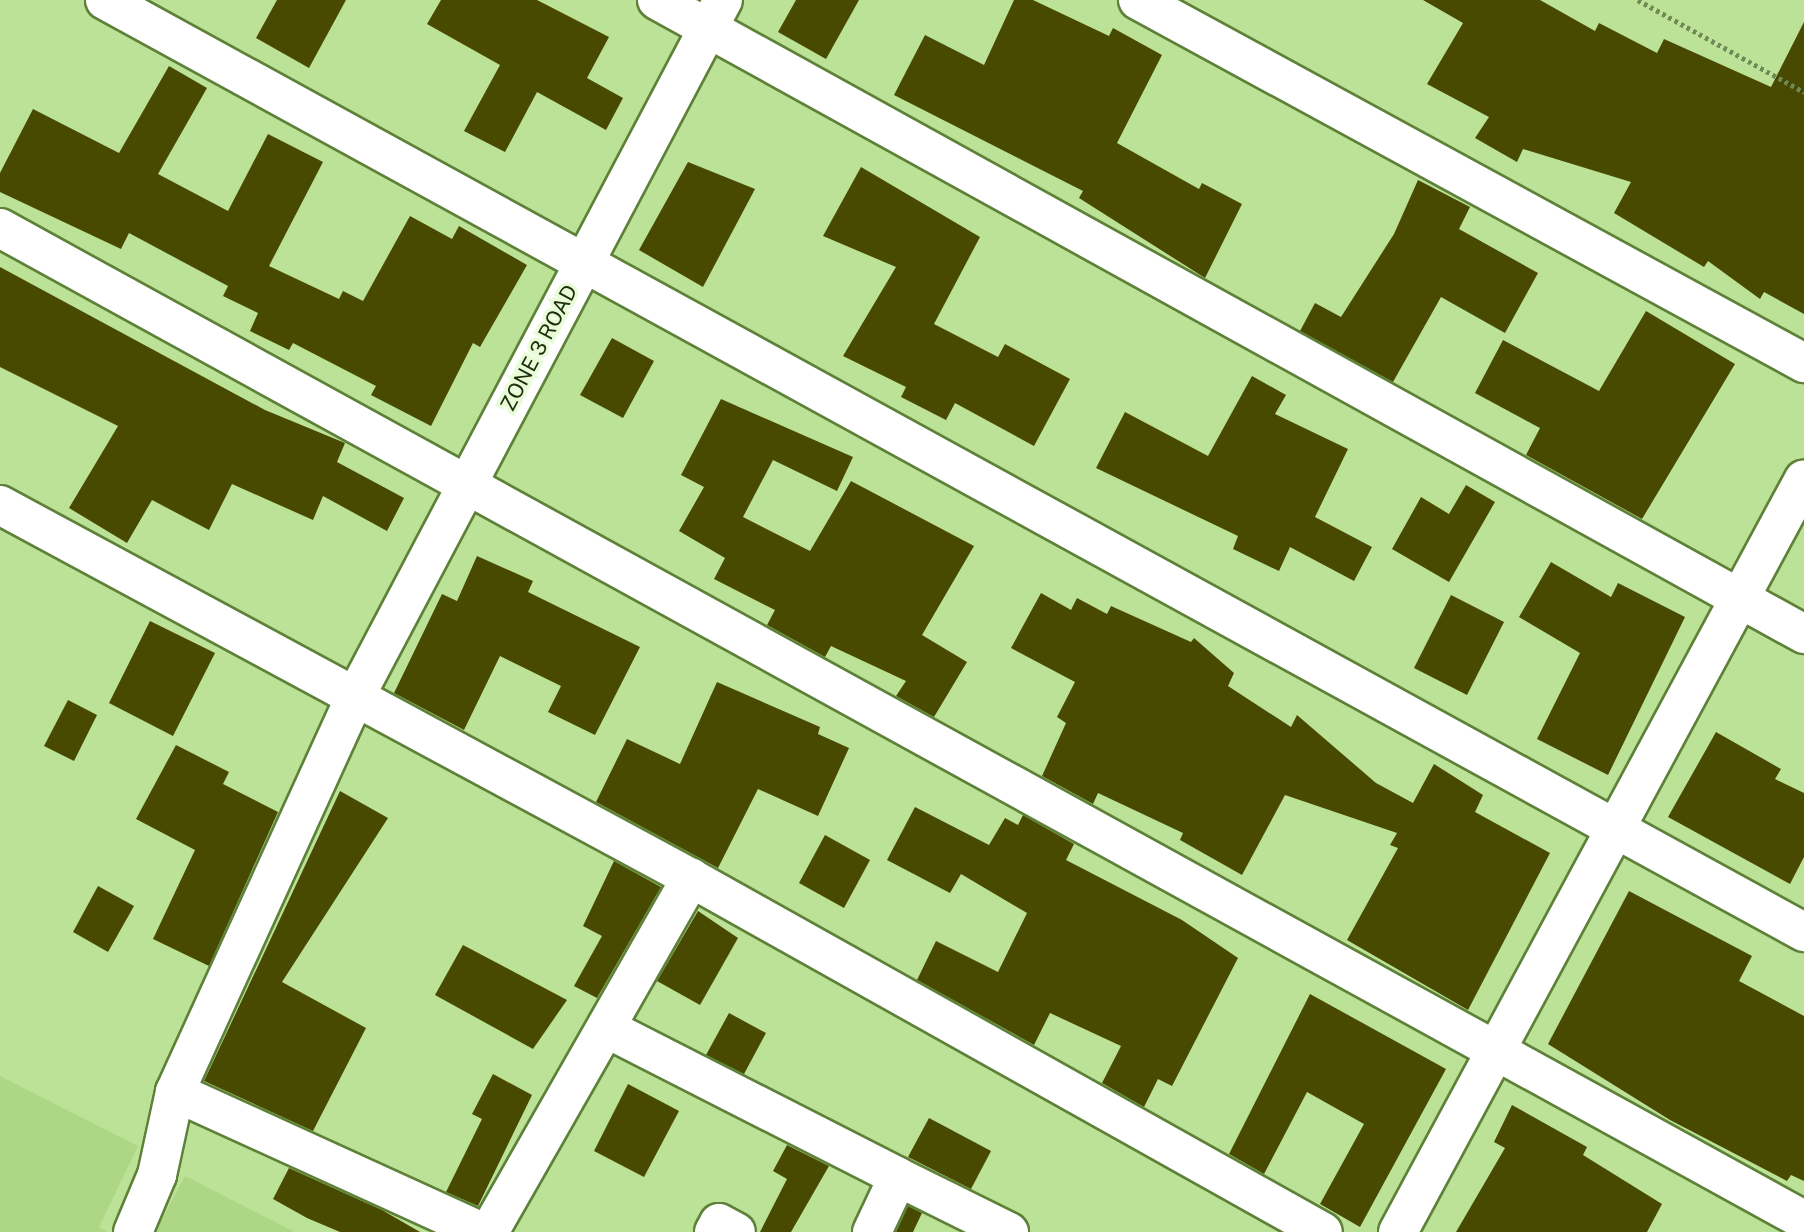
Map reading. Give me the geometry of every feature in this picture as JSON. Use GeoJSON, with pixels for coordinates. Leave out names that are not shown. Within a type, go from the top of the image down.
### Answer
{"type":"FeatureCollection","features":[{"type":"Feature","properties":{"kind":"street"},"geometry":{"type":"LineString","coordinates":[[105,0],[583,266],[1616,832],[1804,932]]}},
{"type":"Feature","properties":{"kind":"street"},"geometry":{"type":"LineString","coordinates":[[657,0],[715,14],[1804,634]]}},
{"type":"Feature","properties":{"kind":"street"},"geometry":{"type":"LineString","coordinates":[[1138,0],[1804,363]]}},
{"type":"Feature","properties":{"kind":"street","name":"ZONE 3 ROAD"},"geometry":{"type":"LineString","coordinates":[[133,1232],[157,1175],[175,1092],[355,697],[715,14]]}},
{"type":"Feature","properties":{"kind":"street"},"geometry":{"type":"LineString","coordinates":[[0,228],[1804,1220]]}},
{"type":"Feature","properties":{"kind":"street"},"geometry":{"type":"LineString","coordinates":[[1398,1232],[1498,1054],[1737,598],[1804,479]]}},
{"type":"Feature","properties":{"kind":"street"},"geometry":{"type":"LineString","coordinates":[[0,505],[691,878],[1324,1232]]}},
{"type":"Feature","properties":{"kind":"street"},"geometry":{"type":"LineString","coordinates":[[489,1232],[691,878]]}},
{"type":"Feature","properties":{"kind":"street"},"geometry":{"type":"LineString","coordinates":[[606,1028],[1009,1232]]}},
{"type":"Feature","properties":{"kind":"street"},"geometry":{"type":"LineString","coordinates":[[175,1092],[482,1232]]}},
{"type":"Feature","properties":{"kind":"street"},"geometry":{"type":"LineString","coordinates":[[872,1232],[898,1177]]}},
{"type":"Feature","properties":{"kind":"street"},"geometry":{"type":"LineString","coordinates":[[715,1232],[719,1223],[736,1232]]}},
{"type":"Feature","properties":{"kind":"path"},"geometry":{"type":"LineString","coordinates":[[1638,0],[1804,92]]}},
{"type":"Feature","properties":{"kind":"shaded area"},"geometry":{"type":"Polygon","coordinates":[[[0,1076],[138,1146],[99,1227],[107,1232],[0,1232],[0,1076]]]}},
{"type":"Feature","properties":{"kind":"shaded area"},"geometry":{"type":"Polygon","coordinates":[[[185,1176],[295,1232],[155,1232],[185,1176]]]}},
{"type":"Feature","properties":{"kind":"building"},"geometry":{"type":"Polygon","coordinates":[[[277,0],[346,0],[309,68],[256,38],[277,0]]]}},
{"type":"Feature","properties":{"kind":"building"},"geometry":{"type":"Polygon","coordinates":[[[441,0],[537,0],[609,37],[587,78],[623,98],[606,130],[537,92],[505,152],[464,131],[500,65],[427,24],[441,0]]]}},
{"type":"Feature","properties":{"kind":"building"},"geometry":{"type":"Polygon","coordinates":[[[796,0],[859,0],[826,59],[778,32],[796,0]]]}},
{"type":"Feature","properties":{"kind":"building"},"geometry":{"type":"Polygon","coordinates":[[[1014,0],[1033,0],[1109,36],[1113,28],[1162,55],[1117,143],[1199,189],[1202,183],[1242,204],[1205,278],[1079,198],[1083,191],[894,95],[925,35],[984,65],[1014,0]]]}},
{"type":"Feature","properties":{"kind":"building"},"geometry":{"type":"Polygon","coordinates":[[[1423,0],[1540,0],[1595,31],[1599,23],[1657,53],[1664,39],[1771,87],[1804,22],[1804,314],[1764,292],[1760,299],[1708,261],[1704,267],[1614,213],[1631,182],[1523,149],[1517,162],[1475,138],[1489,117],[1427,84],[1463,23],[1423,0]]]}},
{"type":"Feature","properties":{"kind":"building"},"geometry":{"type":"Polygon","coordinates":[[[169,66],[207,88],[158,174],[228,211],[268,134],[323,162],[269,266],[339,299],[343,291],[363,301],[410,216],[452,239],[459,226],[527,265],[480,347],[473,343],[431,426],[371,395],[376,386],[293,343],[289,350],[250,331],[258,313],[223,296],[228,286],[129,233],[121,249],[0,192],[0,173],[33,109],[119,153],[169,66]]]}},
{"type":"Feature","properties":{"kind":"building"},"geometry":{"type":"Polygon","coordinates":[[[688,162],[755,189],[703,287],[639,250],[688,162]]]}},
{"type":"Feature","properties":{"kind":"building"},"geometry":{"type":"Polygon","coordinates":[[[861,167],[980,237],[934,324],[998,357],[1005,344],[1070,379],[1034,446],[955,403],[946,420],[901,397],[906,387],[843,356],[896,267],[823,236],[861,167]]]}},
{"type":"Feature","properties":{"kind":"building"},"geometry":{"type":"Polygon","coordinates":[[[1418,180],[1470,207],[1459,229],[1538,273],[1505,333],[1441,297],[1393,382],[1300,331],[1315,303],[1341,317],[1394,234],[1418,180]]]}},
{"type":"Feature","properties":{"kind":"building"},"geometry":{"type":"Polygon","coordinates":[[[0,267],[265,410],[345,443],[337,462],[404,498],[387,531],[323,496],[313,520],[232,484],[209,530],[152,500],[127,543],[69,508],[118,426],[0,367],[0,267]]]}},
{"type":"Feature","properties":{"kind":"building"},"geometry":{"type":"Polygon","coordinates":[[[1646,311],[1735,364],[1642,519],[1526,455],[1540,428],[1475,393],[1503,340],[1599,391],[1646,311]]]}},
{"type":"Feature","properties":{"kind":"building"},"geometry":{"type":"Polygon","coordinates":[[[612,338],[654,361],[623,418],[580,395],[612,338]]]}},
{"type":"Feature","properties":{"kind":"building"},"geometry":{"type":"Polygon","coordinates":[[[1252,376],[1286,395],[1275,414],[1348,449],[1315,517],[1372,547],[1354,581],[1290,547],[1279,571],[1233,549],[1238,536],[1096,468],[1125,412],[1208,456],[1252,376]]]}},
{"type":"Feature","properties":{"kind":"building"},"geometry":{"type":"Polygon","coordinates":[[[721,399],[853,457],[837,491],[773,460],[743,517],[810,551],[851,481],[974,546],[922,635],[967,662],[934,717],[896,696],[906,681],[831,646],[825,657],[767,625],[775,610],[714,579],[725,558],[679,531],[704,487],[681,475],[721,399]]]}},
{"type":"Feature","properties":{"kind":"building"},"geometry":{"type":"Polygon","coordinates":[[[1466,485],[1495,502],[1449,582],[1392,549],[1421,497],[1449,514],[1466,485]]]}},
{"type":"Feature","properties":{"kind":"building"},"geometry":{"type":"Polygon","coordinates":[[[477,556],[533,581],[528,592],[640,647],[595,735],[548,712],[561,686],[500,656],[464,730],[394,693],[442,594],[457,601],[477,556]]]}},
{"type":"Feature","properties":{"kind":"building"},"geometry":{"type":"Polygon","coordinates":[[[1551,562],[1611,597],[1618,583],[1685,617],[1608,775],[1537,739],[1580,653],[1519,617],[1551,562]]]}},
{"type":"Feature","properties":{"kind":"building"},"geometry":{"type":"Polygon","coordinates":[[[1041,593],[1071,610],[1077,598],[1107,614],[1111,606],[1191,642],[1194,638],[1234,673],[1228,686],[1291,727],[1297,715],[1376,783],[1413,803],[1434,764],[1483,795],[1475,812],[1550,853],[1468,1010],[1347,940],[1398,848],[1390,845],[1397,833],[1285,795],[1242,875],[1180,840],[1183,833],[1098,793],[1093,804],[1042,776],[1066,723],[1057,717],[1075,682],[1011,648],[1041,593]]]}},
{"type":"Feature","properties":{"kind":"building"},"geometry":{"type":"Polygon","coordinates":[[[1451,595],[1504,622],[1467,695],[1414,668],[1451,595]]]}},
{"type":"Feature","properties":{"kind":"building"},"geometry":{"type":"Polygon","coordinates":[[[150,621],[215,653],[173,736],[109,703],[150,621]]]}},
{"type":"Feature","properties":{"kind":"building"},"geometry":{"type":"Polygon","coordinates":[[[717,682],[820,727],[818,734],[849,748],[818,816],[758,789],[718,868],[596,802],[627,739],[680,764],[717,682]]]}},
{"type":"Feature","properties":{"kind":"building"},"geometry":{"type":"Polygon","coordinates":[[[68,700],[97,715],[74,761],[44,746],[68,700]]]}},
{"type":"Feature","properties":{"kind":"building"},"geometry":{"type":"Polygon","coordinates":[[[1716,732],[1781,769],[1775,779],[1804,793],[1804,857],[1790,884],[1668,817],[1716,732]]]}},
{"type":"Feature","properties":{"kind":"building"},"geometry":{"type":"Polygon","coordinates":[[[176,745],[229,772],[223,784],[278,812],[209,966],[153,939],[195,850],[136,819],[176,745]]]}},
{"type":"Feature","properties":{"kind":"building"},"geometry":{"type":"Polygon","coordinates":[[[340,791],[388,818],[282,982],[366,1028],[313,1131],[204,1081],[340,791]]]}},
{"type":"Feature","properties":{"kind":"building"},"geometry":{"type":"Polygon","coordinates":[[[915,807],[989,845],[1005,818],[1018,825],[1023,815],[1074,844],[1066,860],[1182,920],[1238,958],[1172,1086],[1158,1079],[1144,1107],[1102,1083],[1121,1046],[1050,1013],[1034,1045],[917,980],[936,941],[998,972],[1027,913],[961,874],[950,893],[887,860],[915,807]]]}},
{"type":"Feature","properties":{"kind":"building"},"geometry":{"type":"Polygon","coordinates":[[[825,835],[870,860],[844,908],[799,883],[825,835]]]}},
{"type":"Feature","properties":{"kind":"building"},"geometry":{"type":"Polygon","coordinates":[[[614,861],[661,887],[597,998],[574,986],[602,936],[583,926],[614,861]]]}},
{"type":"Feature","properties":{"kind":"building"},"geometry":{"type":"Polygon","coordinates":[[[98,886],[134,906],[108,952],[73,932],[98,886]]]}},
{"type":"Feature","properties":{"kind":"building"},"geometry":{"type":"Polygon","coordinates":[[[1629,891],[1752,956],[1739,981],[1804,1016],[1804,1181],[1791,1175],[1787,1181],[1670,1120],[1548,1044],[1629,891]]]}},
{"type":"Feature","properties":{"kind":"building"},"geometry":{"type":"Polygon","coordinates":[[[698,911],[738,938],[700,1005],[657,981],[698,911]]]}},
{"type":"Feature","properties":{"kind":"building"},"geometry":{"type":"Polygon","coordinates":[[[463,945],[567,1000],[533,1049],[435,995],[463,945]]]}},
{"type":"Feature","properties":{"kind":"building"},"geometry":{"type":"Polygon","coordinates":[[[1310,994],[1446,1069],[1360,1227],[1320,1204],[1364,1124],[1307,1092],[1264,1174],[1229,1154],[1310,994]]]}},
{"type":"Feature","properties":{"kind":"building"},"geometry":{"type":"Polygon","coordinates":[[[729,1013],[766,1033],[744,1074],[706,1055],[729,1013]]]}},
{"type":"Feature","properties":{"kind":"building"},"geometry":{"type":"Polygon","coordinates":[[[493,1074],[532,1095],[478,1206],[446,1192],[482,1119],[472,1114],[493,1074]]]}},
{"type":"Feature","properties":{"kind":"building"},"geometry":{"type":"Polygon","coordinates":[[[628,1084],[679,1111],[644,1177],[594,1151],[628,1084]]]}},
{"type":"Feature","properties":{"kind":"building"},"geometry":{"type":"Polygon","coordinates":[[[1512,1105],[1587,1147],[1583,1155],[1662,1204],[1647,1232],[1456,1232],[1505,1148],[1494,1142],[1512,1105]]]}},
{"type":"Feature","properties":{"kind":"building"},"geometry":{"type":"Polygon","coordinates":[[[929,1118],[991,1151],[971,1189],[908,1157],[929,1118]]]}},
{"type":"Feature","properties":{"kind":"building"},"geometry":{"type":"Polygon","coordinates":[[[787,1145],[829,1166],[791,1232],[760,1232],[787,1179],[773,1171],[787,1145]]]}},
{"type":"Feature","properties":{"kind":"building"},"geometry":{"type":"Polygon","coordinates":[[[289,1168],[382,1210],[420,1232],[340,1232],[307,1218],[273,1199],[289,1168]]]}},
{"type":"Feature","properties":{"kind":"building"},"geometry":{"type":"Polygon","coordinates":[[[908,1206],[922,1213],[913,1232],[896,1232],[908,1206]]]}}]}
